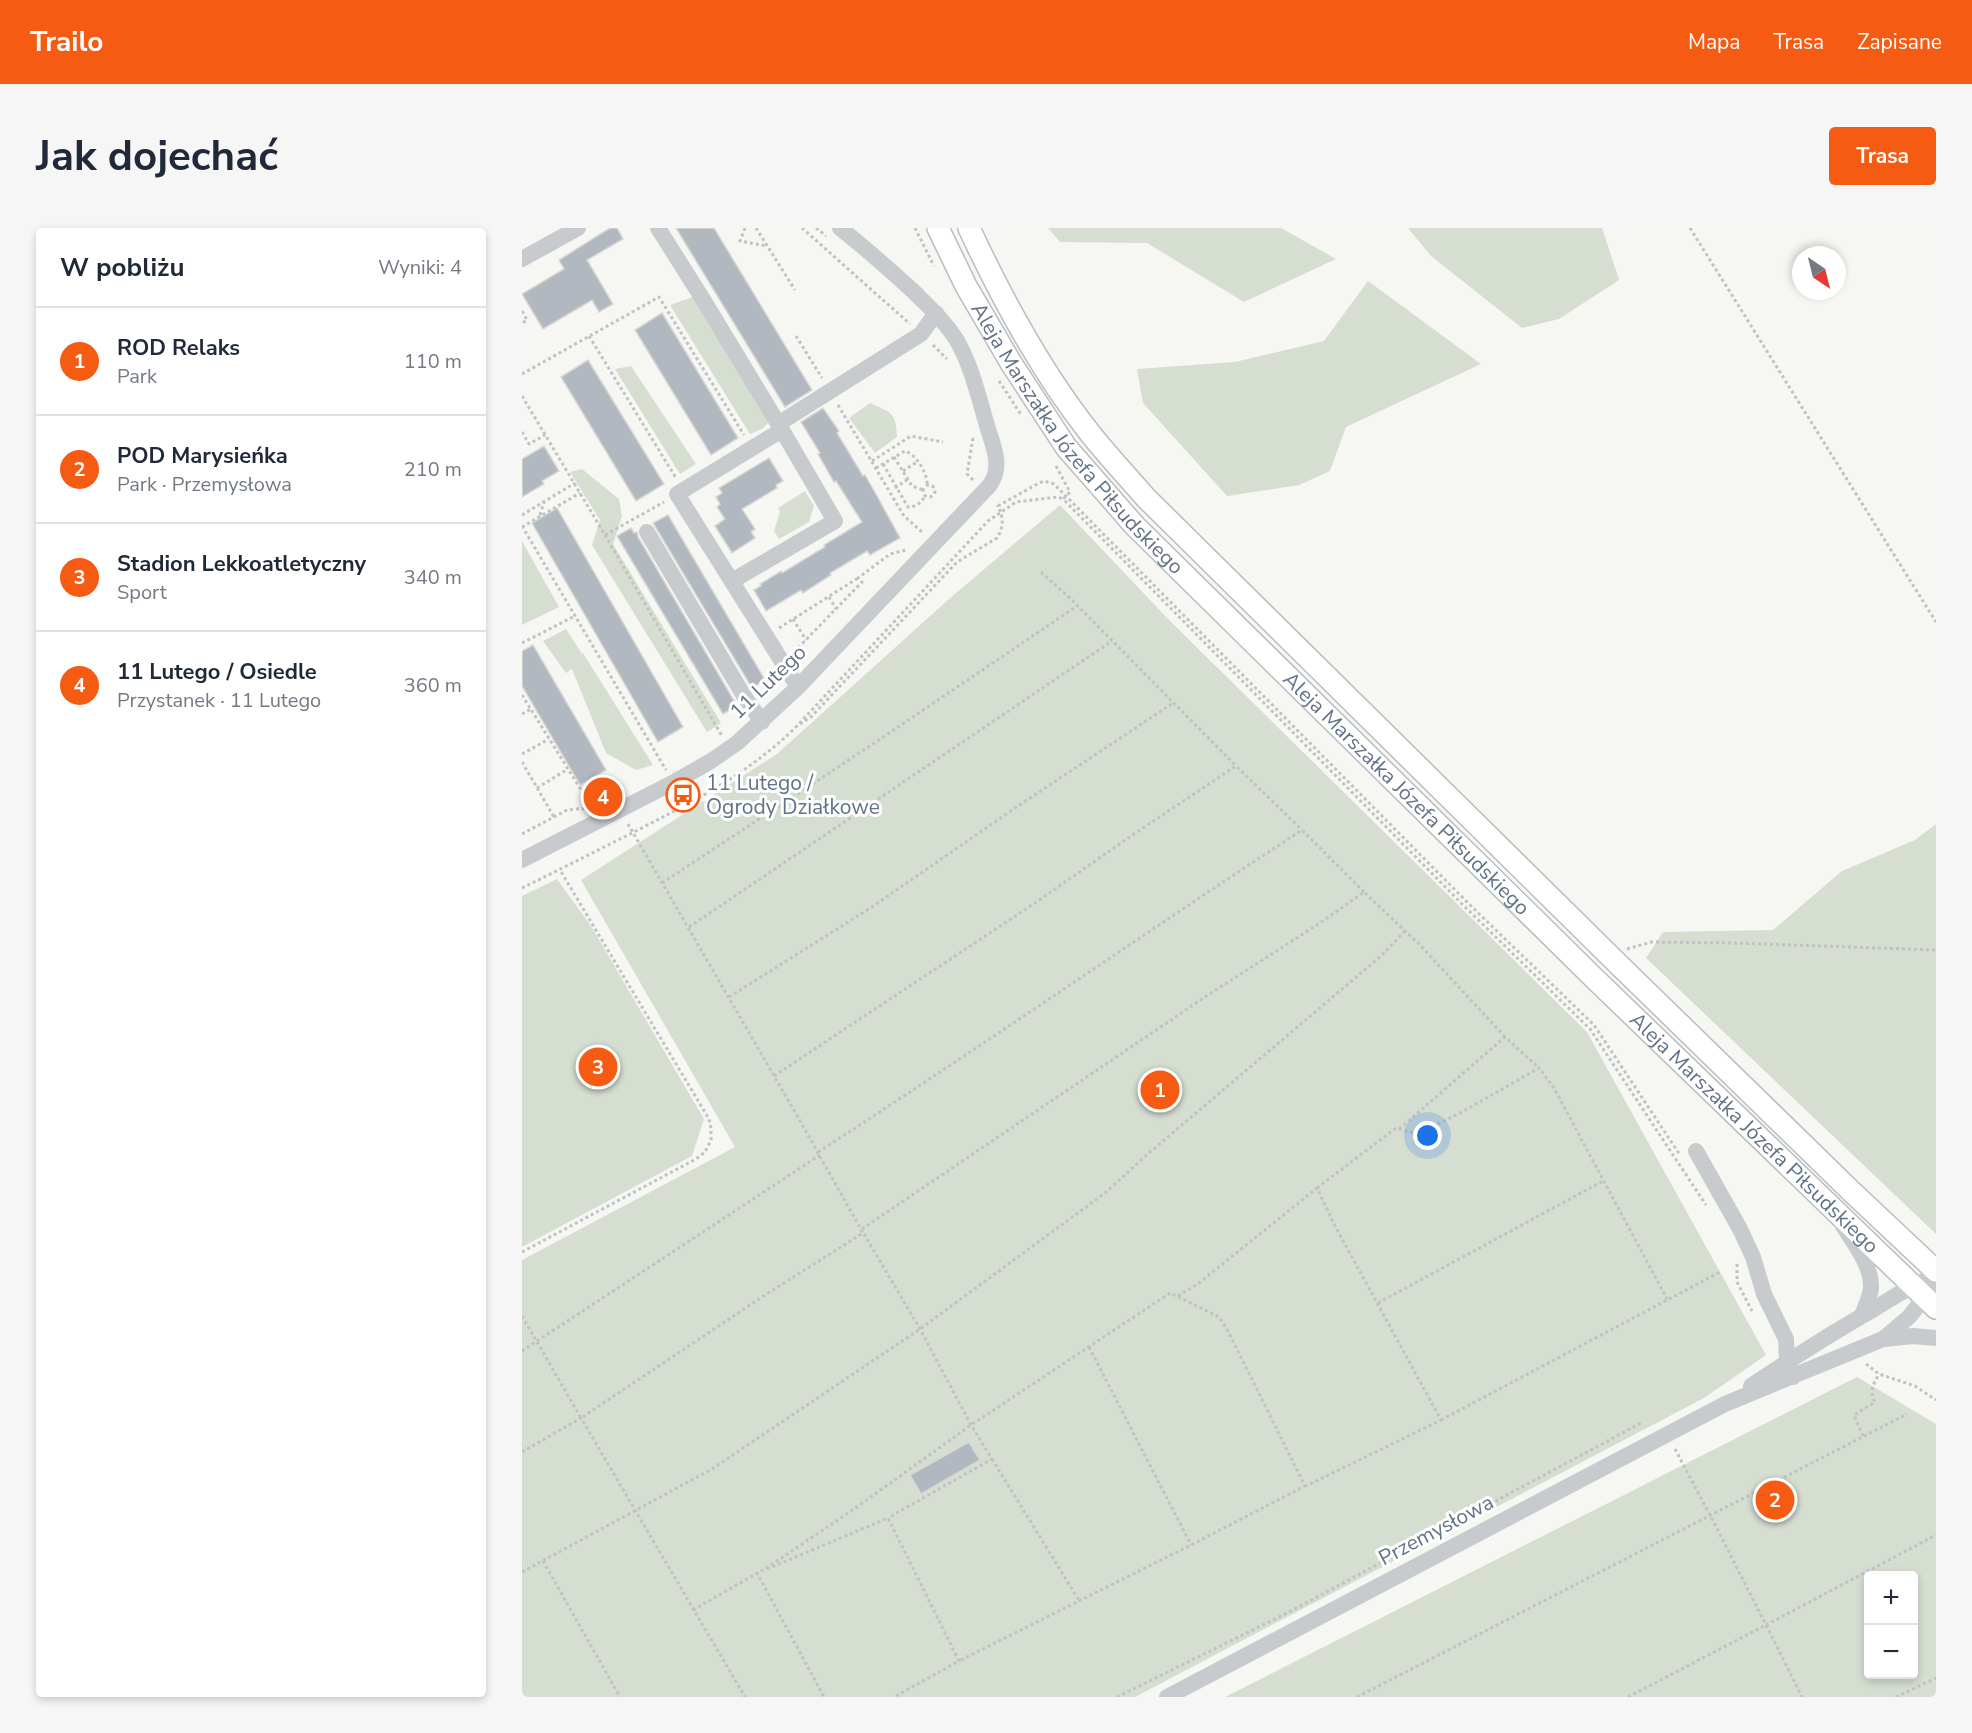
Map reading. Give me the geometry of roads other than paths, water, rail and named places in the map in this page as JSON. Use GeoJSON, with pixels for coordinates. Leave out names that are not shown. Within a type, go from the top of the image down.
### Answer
{"type":"FeatureCollection","features":[{"type":"Feature","properties":{"kind":"main road","name":"Aleja Marszałka Józefa Piłsudskiego"},"geometry":{"type":"LineString","coordinates":[[938,228],[966,286],[999,344],[1066,447],[1135,526],[1595,979],[1833,1208],[1927,1293]]}},
{"type":"Feature","properties":{"kind":"main road","name":"Aleja Marszałka Józefa Piłsudskiego"},"geometry":{"type":"LineString","coordinates":[[969,228],[1008,308],[1039,360],[1089,432],[1146,498],[1616,962],[1936,1271]]}},
{"type":"Feature","properties":{"kind":"street"},"geometry":{"type":"LineString","coordinates":[[522,258],[578,228]]}},
{"type":"Feature","properties":{"kind":"street"},"geometry":{"type":"LineString","coordinates":[[658,228],[835,520],[732,581]]}},
{"type":"Feature","properties":{"kind":"street"},"geometry":{"type":"LineString","coordinates":[[794,681],[732,581],[681,492],[752,448],[830,392],[921,334],[936,314],[882,263],[840,228]]}},
{"type":"Feature","properties":{"kind":"street","name":"11 Lutego"},"geometry":{"type":"LineString","coordinates":[[522,860],[711,761],[762,722],[794,681],[976,489],[992,482],[996,473],[997,459],[971,372],[956,339],[936,314]]}},
{"type":"Feature","properties":{"kind":"street"},"geometry":{"type":"LineString","coordinates":[[647,532],[744,696],[762,722]]}},
{"type":"Feature","properties":{"kind":"street"},"geometry":{"type":"LineString","coordinates":[[1691,1157],[1740,1229],[1753,1257],[1764,1294],[1786,1339],[1790,1370]]}},
{"type":"Feature","properties":{"kind":"street"},"geometry":{"type":"LineString","coordinates":[[1833,1208],[1863,1258],[1869,1274],[1871,1286],[1862,1316]]}},
{"type":"Feature","properties":{"kind":"street","name":"Przemysłowa"},"geometry":{"type":"LineString","coordinates":[[1167,1697],[1790,1370],[1883,1339],[1909,1317],[1936,1278]]}},
{"type":"Feature","properties":{"kind":"street","name":"Przemysłowa"},"geometry":{"type":"LineString","coordinates":[[1790,1370],[1862,1316],[1927,1293]]}},
{"type":"Feature","properties":{"kind":"street"},"geometry":{"type":"LineString","coordinates":[[1883,1339],[1913,1336],[1936,1338]]}},
{"type":"Feature","properties":{"kind":"place","name":"11 Lutego / Ogrody Działkowe"},"geometry":{"type":"Point","coordinates":[683,795]}},
{"type":"Feature","properties":{"kind":"place","name":"11 Lutego / Osiedle"},"geometry":{"type":"Point","coordinates":[603,797]}},
{"type":"Feature","properties":{"kind":"place","name":"Stadion Lekkoatletyczny"},"geometry":{"type":"Point","coordinates":[598,1067]}},
{"type":"Feature","properties":{"kind":"place","name":"ROD Relaks"},"geometry":{"type":"Point","coordinates":[1160,1090]}},
{"type":"Feature","properties":{"kind":"place","name":"POD Marysieńka"},"geometry":{"type":"Point","coordinates":[1775,1500]}}]}
